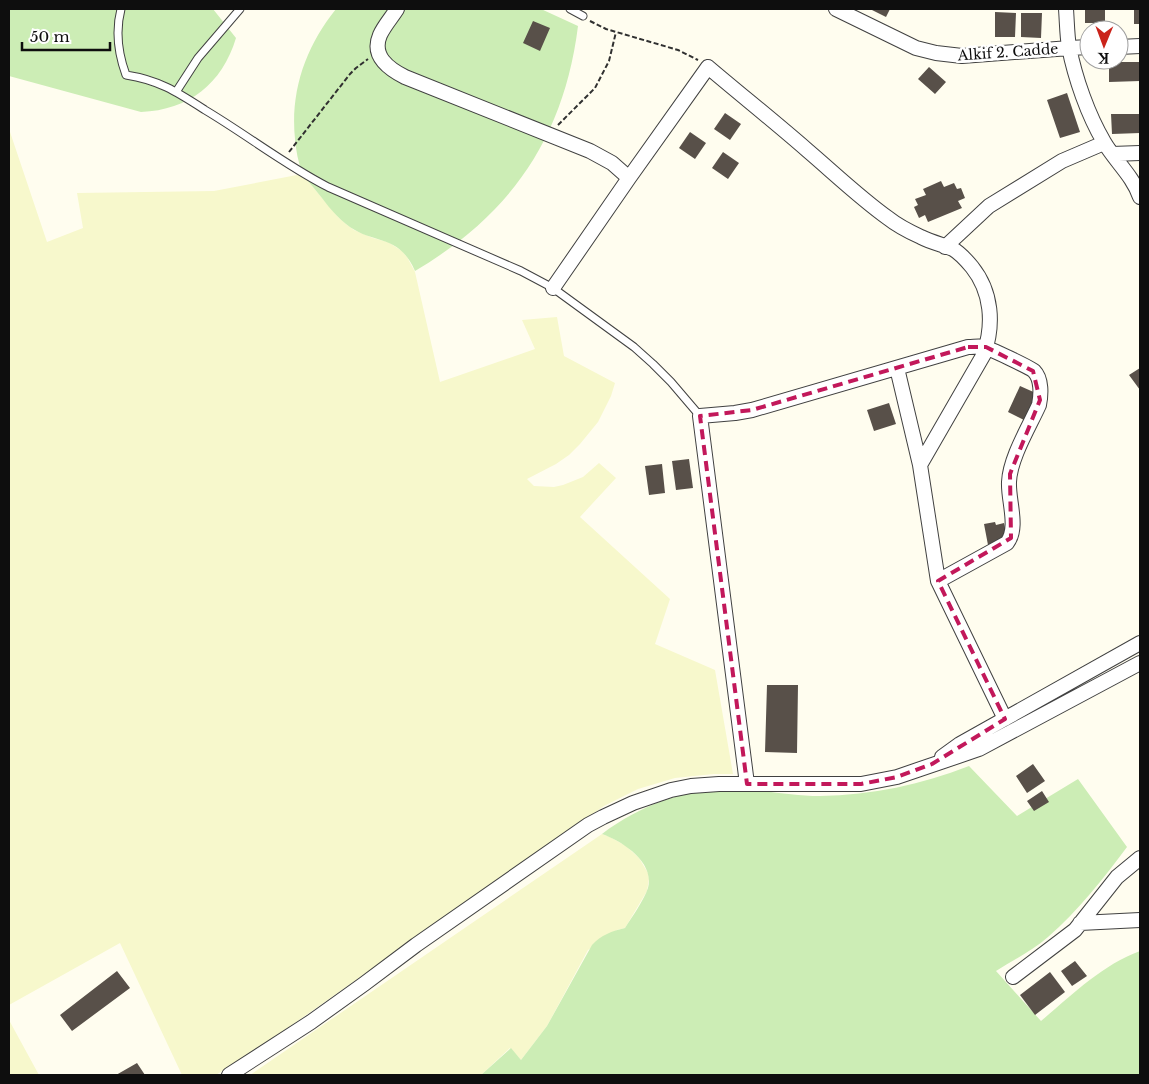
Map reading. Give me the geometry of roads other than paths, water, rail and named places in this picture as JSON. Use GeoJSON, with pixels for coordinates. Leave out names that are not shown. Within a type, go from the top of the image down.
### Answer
{"type":"FeatureCollection","features":[{"type":"Feature","properties":{"kind":"street"},"geometry":{"type":"LineString","coordinates":[[397,9],[378,41],[379,54],[388,68],[405,77],[602,156],[629,178]]}},
{"type":"Feature","properties":{"kind":"street"},"geometry":{"type":"LineString","coordinates":[[1066,9],[1070,48],[1083,96],[1098,131],[1108,148],[1134,182],[1140,196]]}},
{"type":"Feature","properties":{"kind":"street","name":"Alkif 2. Cadde"},"geometry":{"type":"LineString","coordinates":[[841,10],[916,48],[936,53],[962,56],[1079,48]]}},
{"type":"Feature","properties":{"kind":"street"},"geometry":{"type":"LineString","coordinates":[[553,288],[708,67],[877,210],[905,229],[954,250],[963,257],[984,286],[990,317],[990,329],[984,354],[920,465]]}},
{"type":"Feature","properties":{"kind":"street"},"geometry":{"type":"LineString","coordinates":[[945,247],[990,206],[1062,161],[1108,148],[1140,153]]}},
{"type":"Feature","properties":{"kind":"street"},"geometry":{"type":"LineString","coordinates":[[747,784],[700,416],[752,410],[962,348],[975,346],[986,347],[1033,371],[1039,382],[1040,400],[1015,457],[1010,474],[1009,490],[1013,530],[1011,538],[1007,543],[938,581]]}},
{"type":"Feature","properties":{"kind":"street"},"geometry":{"type":"LineString","coordinates":[[897,368],[920,465],[938,581],[1005,719]]}},
{"type":"Feature","properties":{"kind":"street"},"geometry":{"type":"LineString","coordinates":[[932,764],[960,744],[1140,643]]}},
{"type":"Feature","properties":{"kind":"street"},"geometry":{"type":"LineString","coordinates":[[229,1075],[311,1022],[416,945],[588,825],[633,803],[671,790],[705,785],[861,784],[897,777],[979,749],[1140,663]]}},
{"type":"Feature","properties":{"kind":"street"},"geometry":{"type":"LineString","coordinates":[[1013,976],[1075,930],[1117,877],[1140,858]]}},
{"type":"Feature","properties":{"kind":"street"},"geometry":{"type":"LineString","coordinates":[[1080,923],[1140,920]]}},
{"type":"Feature","properties":{"kind":"lane"},"geometry":{"type":"LineString","coordinates":[[121,9],[118,20],[117,42],[126,75],[162,84],[223,120],[282,161],[328,187],[521,271],[553,288],[634,347],[671,382],[700,416]]}},
{"type":"Feature","properties":{"kind":"lane"},"geometry":{"type":"LineString","coordinates":[[176,92],[198,58],[240,9]]}},
{"type":"Feature","properties":{"kind":"lane"},"geometry":{"type":"LineString","coordinates":[[570,9],[583,16]]}}]}
